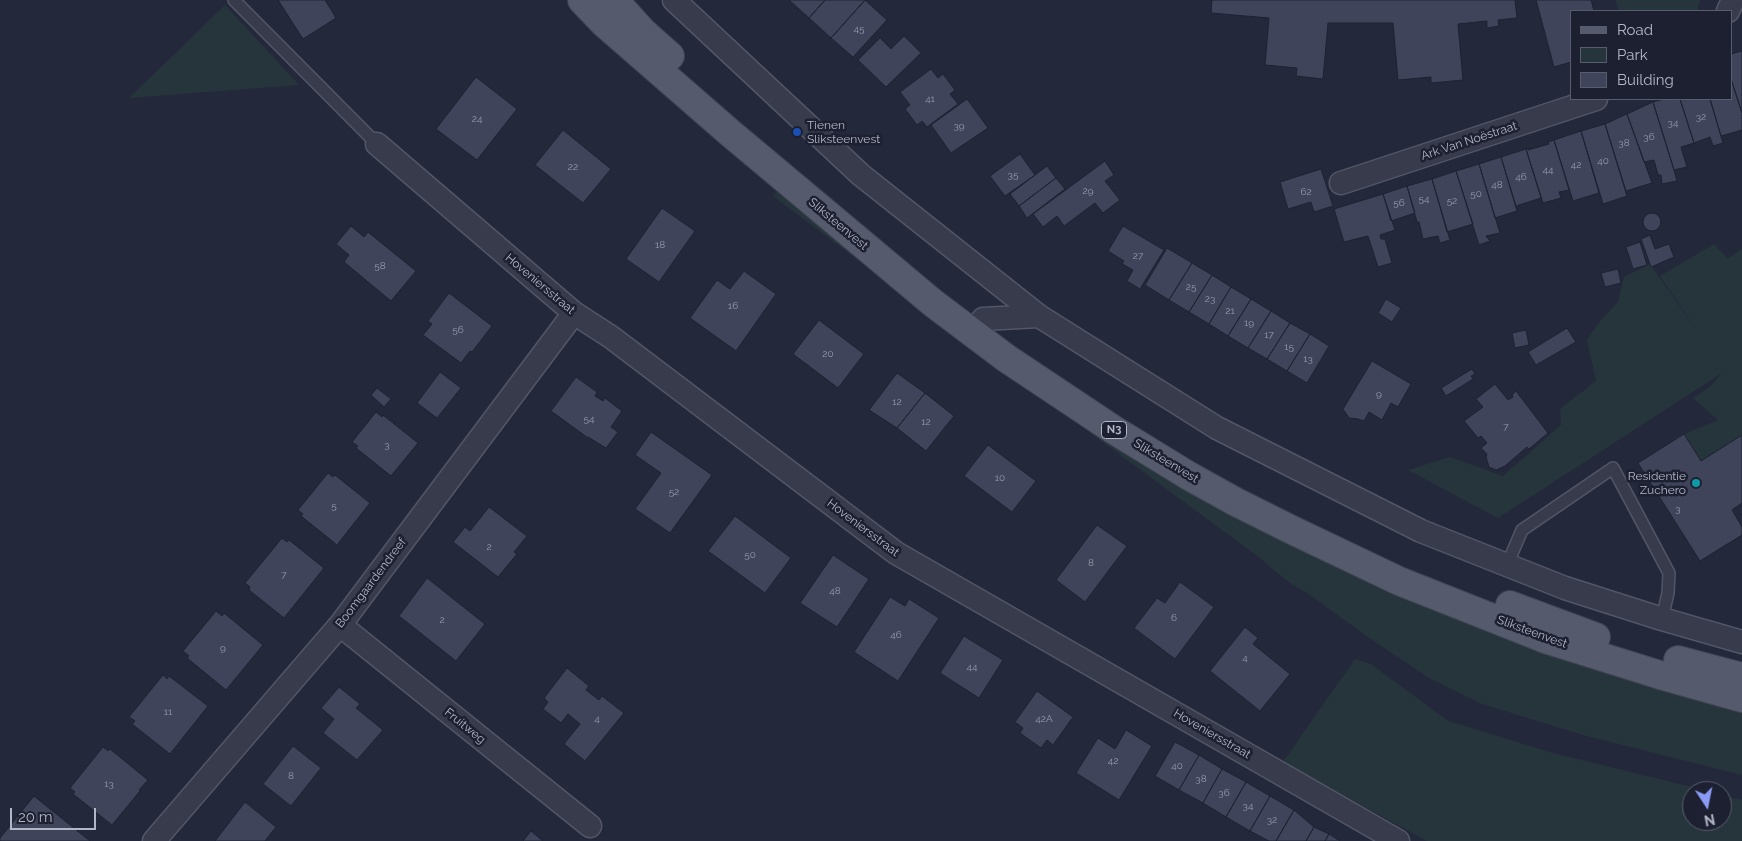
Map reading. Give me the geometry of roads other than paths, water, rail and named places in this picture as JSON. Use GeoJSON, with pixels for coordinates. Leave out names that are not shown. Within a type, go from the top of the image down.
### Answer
{"type":"FeatureCollection","features":[{"type":"Feature","properties":{"kind":"main road","name":"Sliksteenvest"},"geometry":{"type":"LineString","coordinates":[[582,0],[604,24],[729,132],[933,303],[1006,358],[1148,451],[1236,502],[1398,581],[1548,640],[1742,698]]}},
{"type":"Feature","properties":{"kind":"main road","name":"Sliksteenvest"},"geometry":{"type":"LineString","coordinates":[[614,0],[643,32],[740,118],[912,263],[983,319],[1015,343],[1122,414],[1198,460],[1310,520],[1422,572],[1596,637],[1742,677]]}},
{"type":"Feature","properties":{"kind":"street"},"geometry":{"type":"LineString","coordinates":[[674,0],[861,175],[1039,316],[1216,428],[1420,531],[1565,588],[1742,642]]}},
{"type":"Feature","properties":{"kind":"street","name":"Ark Van Noëstraat"},"geometry":{"type":"LineString","coordinates":[[1342,183],[1593,100]]}},
{"type":"Feature","properties":{"kind":"street","name":"Hoveniersstraat"},"geometry":{"type":"LineString","coordinates":[[377,144],[574,313],[611,337],[896,554],[1398,841]]}},
{"type":"Feature","properties":{"kind":"street","name":"Boomgaardendreef"},"geometry":{"type":"LineString","coordinates":[[154,841],[340,625],[574,313]]}},
{"type":"Feature","properties":{"kind":"street"},"geometry":{"type":"LineString","coordinates":[[983,319],[1039,316]]}},
{"type":"Feature","properties":{"kind":"street","name":"Fruitweg"},"geometry":{"type":"LineString","coordinates":[[340,625],[590,826]]}},
{"type":"Feature","properties":{"kind":"lane"},"geometry":{"type":"LineString","coordinates":[[234,0],[377,144]]}},
{"type":"Feature","properties":{"kind":"lane"},"geometry":{"type":"LineString","coordinates":[[1507,565],[1522,530],[1613,468],[1669,573],[1668,594],[1662,619]]}},
{"type":"Feature","properties":{"kind":"place","name":"Tienen Sliksteenvest"},"geometry":{"type":"Point","coordinates":[797,132]}},
{"type":"Feature","properties":{"kind":"place","name":"Residentie Zuchero"},"geometry":{"type":"Point","coordinates":[1696,483]}}]}
